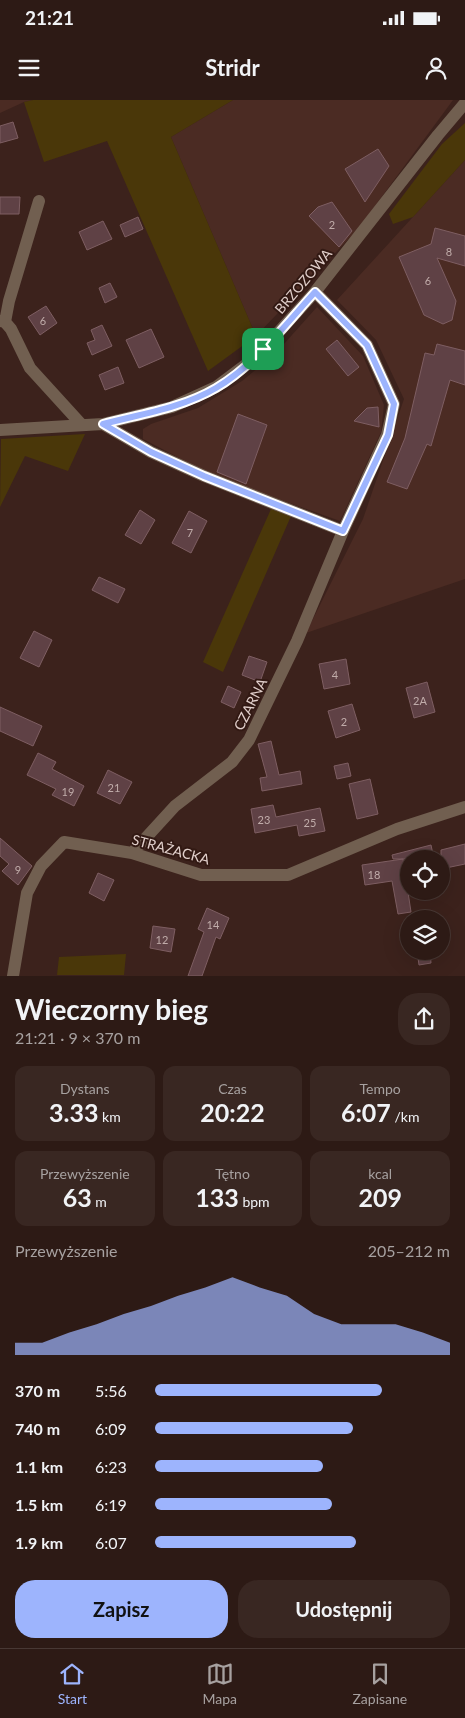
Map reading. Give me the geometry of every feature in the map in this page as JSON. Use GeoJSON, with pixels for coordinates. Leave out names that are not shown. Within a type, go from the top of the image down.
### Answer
{"type":"FeatureCollection","features":[{"type":"Feature","properties":{"kind":"street","name":"BRZOZOWA"},"geometry":{"type":"LineString","coordinates":[[0,430],[103,424],[172,407],[216,388],[256,358],[315,292],[465,103]]}},
{"type":"Feature","properties":{"kind":"street"},"geometry":{"type":"LineString","coordinates":[[39,201],[3,321],[11,329],[30,368],[81,424]]}},
{"type":"Feature","properties":{"kind":"street","name":"CZARNA"},"geometry":{"type":"LineString","coordinates":[[132,853],[175,806],[232,762],[249,740],[297,641],[343,531],[388,435],[394,404],[367,345],[315,292]]}},
{"type":"Feature","properties":{"kind":"street"},"geometry":{"type":"LineString","coordinates":[[103,424],[131,441],[204,476],[343,531]]}},
{"type":"Feature","properties":{"kind":"street","name":"STRAŻACKA"},"geometry":{"type":"LineString","coordinates":[[13,976],[28,893],[41,866],[64,842],[132,853],[201,875],[288,875],[397,829],[465,807]]}},
{"type":"Feature","properties":{"kind":"shaded area"},"geometry":{"type":"Polygon","coordinates":[[[0,100],[33,100],[0,113],[0,100]]]}},
{"type":"Feature","properties":{"kind":"shaded area"},"geometry":{"type":"Polygon","coordinates":[[[33,100],[233,100],[171,137],[256,336],[208,371],[107,141],[44,162],[24,102],[33,100]]]}},
{"type":"Feature","properties":{"kind":"shaded area"},"geometry":{"type":"Polygon","coordinates":[[[233,100],[453,100],[358,229],[256,336],[171,137],[233,100]]]}},
{"type":"Feature","properties":{"kind":"shaded area"},"geometry":{"type":"Polygon","coordinates":[[[465,123],[465,160],[413,217],[393,224],[389,214],[442,144],[465,123]]]}},
{"type":"Feature","properties":{"kind":"shaded area"},"geometry":{"type":"Polygon","coordinates":[[[465,160],[465,579],[306,633],[363,519],[404,399],[376,340],[337,300],[465,160]]]}},
{"type":"Feature","properties":{"kind":"shaded area"},"geometry":{"type":"Polygon","coordinates":[[[317,307],[363,356],[384,405],[381,432],[340,521],[214,476],[143,439],[143,429],[151,424],[198,408],[242,381],[275,354],[317,307]]]}},
{"type":"Feature","properties":{"kind":"shaded area"},"geometry":{"type":"Polygon","coordinates":[[[85,434],[68,471],[25,456],[0,507],[1,439],[85,434]]]}},
{"type":"Feature","properties":{"kind":"shaded area"},"geometry":{"type":"Polygon","coordinates":[[[271,509],[291,516],[223,672],[203,662],[271,509]]]}},
{"type":"Feature","properties":{"kind":"shaded area"},"geometry":{"type":"Polygon","coordinates":[[[126,954],[124,975],[57,975],[59,957],[126,954]]]}},
{"type":"Feature","properties":{"kind":"building"},"geometry":{"type":"Polygon","coordinates":[[[13,122],[18,138],[0,143],[0,126],[13,122]]]}},
{"type":"Feature","properties":{"kind":"building"},"geometry":{"type":"Polygon","coordinates":[[[378,149],[389,166],[365,202],[345,169],[378,149]]]}},
{"type":"Feature","properties":{"kind":"building"},"geometry":{"type":"Polygon","coordinates":[[[0,197],[20,197],[19,214],[0,214],[0,197]]]}},
{"type":"Feature","properties":{"kind":"building"},"geometry":{"type":"Polygon","coordinates":[[[332,202],[352,231],[339,247],[309,216],[318,207],[332,202]]]}},
{"type":"Feature","properties":{"kind":"building"},"geometry":{"type":"Polygon","coordinates":[[[138,217],[143,229],[125,237],[120,225],[138,217]]]}},
{"type":"Feature","properties":{"kind":"building"},"geometry":{"type":"Polygon","coordinates":[[[103,221],[112,239],[87,250],[79,232],[103,221]]]}},
{"type":"Feature","properties":{"kind":"building"},"geometry":{"type":"Polygon","coordinates":[[[435,228],[465,236],[465,266],[437,258],[456,301],[452,320],[443,324],[424,315],[399,257],[431,244],[435,228]]]}},
{"type":"Feature","properties":{"kind":"building"},"geometry":{"type":"Polygon","coordinates":[[[110,283],[117,297],[105,303],[99,288],[110,283]]]}},
{"type":"Feature","properties":{"kind":"building"},"geometry":{"type":"Polygon","coordinates":[[[46,306],[57,323],[40,335],[28,317],[46,306]]]}},
{"type":"Feature","properties":{"kind":"building"},"geometry":{"type":"Polygon","coordinates":[[[102,325],[112,346],[92,355],[87,343],[95,340],[91,330],[102,325]]]}},
{"type":"Feature","properties":{"kind":"building"},"geometry":{"type":"Polygon","coordinates":[[[151,329],[164,357],[139,368],[126,340],[151,329]]]}},
{"type":"Feature","properties":{"kind":"building"},"geometry":{"type":"Polygon","coordinates":[[[337,340],[359,367],[348,376],[326,349],[337,340]]]}},
{"type":"Feature","properties":{"kind":"building"},"geometry":{"type":"Polygon","coordinates":[[[437,344],[465,351],[465,385],[450,380],[431,446],[427,444],[407,489],[387,482],[405,438],[425,353],[434,355],[437,344]]]}},
{"type":"Feature","properties":{"kind":"building"},"geometry":{"type":"Polygon","coordinates":[[[118,367],[124,383],[105,390],[99,375],[118,367]]]}},
{"type":"Feature","properties":{"kind":"building"},"geometry":{"type":"Polygon","coordinates":[[[378,407],[379,427],[354,421],[367,408],[378,407]]]}},
{"type":"Feature","properties":{"kind":"building"},"geometry":{"type":"Polygon","coordinates":[[[238,414],[267,425],[246,484],[217,472],[238,414]]]}},
{"type":"Feature","properties":{"kind":"building"},"geometry":{"type":"Polygon","coordinates":[[[140,510],[155,520],[141,544],[125,535],[140,510]]]}},
{"type":"Feature","properties":{"kind":"building"},"geometry":{"type":"Polygon","coordinates":[[[189,511],[207,521],[191,553],[172,543],[189,511]]]}},
{"type":"Feature","properties":{"kind":"building"},"geometry":{"type":"Polygon","coordinates":[[[99,577],[125,589],[118,603],[92,590],[99,577]]]}},
{"type":"Feature","properties":{"kind":"building"},"geometry":{"type":"Polygon","coordinates":[[[34,631],[52,640],[39,667],[20,658],[34,631]]]}},
{"type":"Feature","properties":{"kind":"building"},"geometry":{"type":"Polygon","coordinates":[[[249,656],[267,662],[260,682],[242,675],[249,656]]]}},
{"type":"Feature","properties":{"kind":"building"},"geometry":{"type":"Polygon","coordinates":[[[346,659],[350,684],[324,689],[319,664],[346,659]]]}},
{"type":"Feature","properties":{"kind":"building"},"geometry":{"type":"Polygon","coordinates":[[[427,682],[435,712],[414,718],[406,688],[427,682]]]}},
{"type":"Feature","properties":{"kind":"building"},"geometry":{"type":"Polygon","coordinates":[[[228,686],[241,692],[234,708],[221,702],[228,686]]]}},
{"type":"Feature","properties":{"kind":"building"},"geometry":{"type":"Polygon","coordinates":[[[352,704],[360,730],[336,738],[328,711],[352,704]]]}},
{"type":"Feature","properties":{"kind":"building"},"geometry":{"type":"Polygon","coordinates":[[[0,707],[42,726],[33,746],[0,731],[0,707]]]}},
{"type":"Feature","properties":{"kind":"building"},"geometry":{"type":"Polygon","coordinates":[[[271,741],[279,775],[300,771],[302,784],[262,791],[260,778],[267,777],[258,744],[271,741]]]}},
{"type":"Feature","properties":{"kind":"building"},"geometry":{"type":"Polygon","coordinates":[[[38,753],[56,762],[52,769],[84,786],[74,806],[52,795],[56,789],[27,775],[38,753]]]}},
{"type":"Feature","properties":{"kind":"building"},"geometry":{"type":"Polygon","coordinates":[[[348,763],[351,776],[337,779],[334,766],[348,763]]]}},
{"type":"Feature","properties":{"kind":"building"},"geometry":{"type":"Polygon","coordinates":[[[108,770],[132,782],[120,804],[97,793],[108,770]]]}},
{"type":"Feature","properties":{"kind":"building"},"geometry":{"type":"Polygon","coordinates":[[[370,779],[378,814],[357,819],[349,784],[370,779]]]}},
{"type":"Feature","properties":{"kind":"building"},"geometry":{"type":"Polygon","coordinates":[[[273,805],[276,817],[320,808],[325,831],[299,836],[297,825],[255,833],[251,809],[273,805]]]}},
{"type":"Feature","properties":{"kind":"building"},"geometry":{"type":"Polygon","coordinates":[[[0,838],[32,866],[18,885],[2,871],[9,864],[0,856],[0,838]]]}},
{"type":"Feature","properties":{"kind":"building"},"geometry":{"type":"Polygon","coordinates":[[[465,844],[465,864],[450,867],[450,850],[441,850],[465,844]]]}},
{"type":"Feature","properties":{"kind":"building"},"geometry":{"type":"Polygon","coordinates":[[[431,845],[432,850],[412,850],[431,845]]]}},
{"type":"Feature","properties":{"kind":"building"},"geometry":{"type":"Polygon","coordinates":[[[400,853],[400,859],[393,859],[392,855],[400,853]]]}},
{"type":"Feature","properties":{"kind":"building"},"geometry":{"type":"Polygon","coordinates":[[[400,859],[400,900],[409,900],[411,910],[400,910],[400,914],[398,914],[392,881],[365,885],[362,865],[400,859]]]}},
{"type":"Feature","properties":{"kind":"building"},"geometry":{"type":"Polygon","coordinates":[[[98,873],[114,880],[104,901],[89,893],[98,873]]]}},
{"type":"Feature","properties":{"kind":"building"},"geometry":{"type":"Polygon","coordinates":[[[207,908],[229,918],[220,939],[216,937],[202,976],[188,976],[204,932],[198,929],[207,908]]]}},
{"type":"Feature","properties":{"kind":"building"},"geometry":{"type":"Polygon","coordinates":[[[153,926],[175,929],[171,952],[150,948],[153,926]]]}},
{"type":"Feature","properties":{"kind":"building"},"geometry":{"type":"Polygon","coordinates":[[[418,960],[431,960],[431,963],[419,965],[418,960]]]}},
{"type":"Feature","properties":{"kind":"route"},"geometry":{"type":"LineString","coordinates":[[315,292],[367,345],[394,404],[388,435],[343,531],[204,476],[151,452],[103,424],[172,407],[216,388],[256,358],[263,349],[315,292]]}}]}
